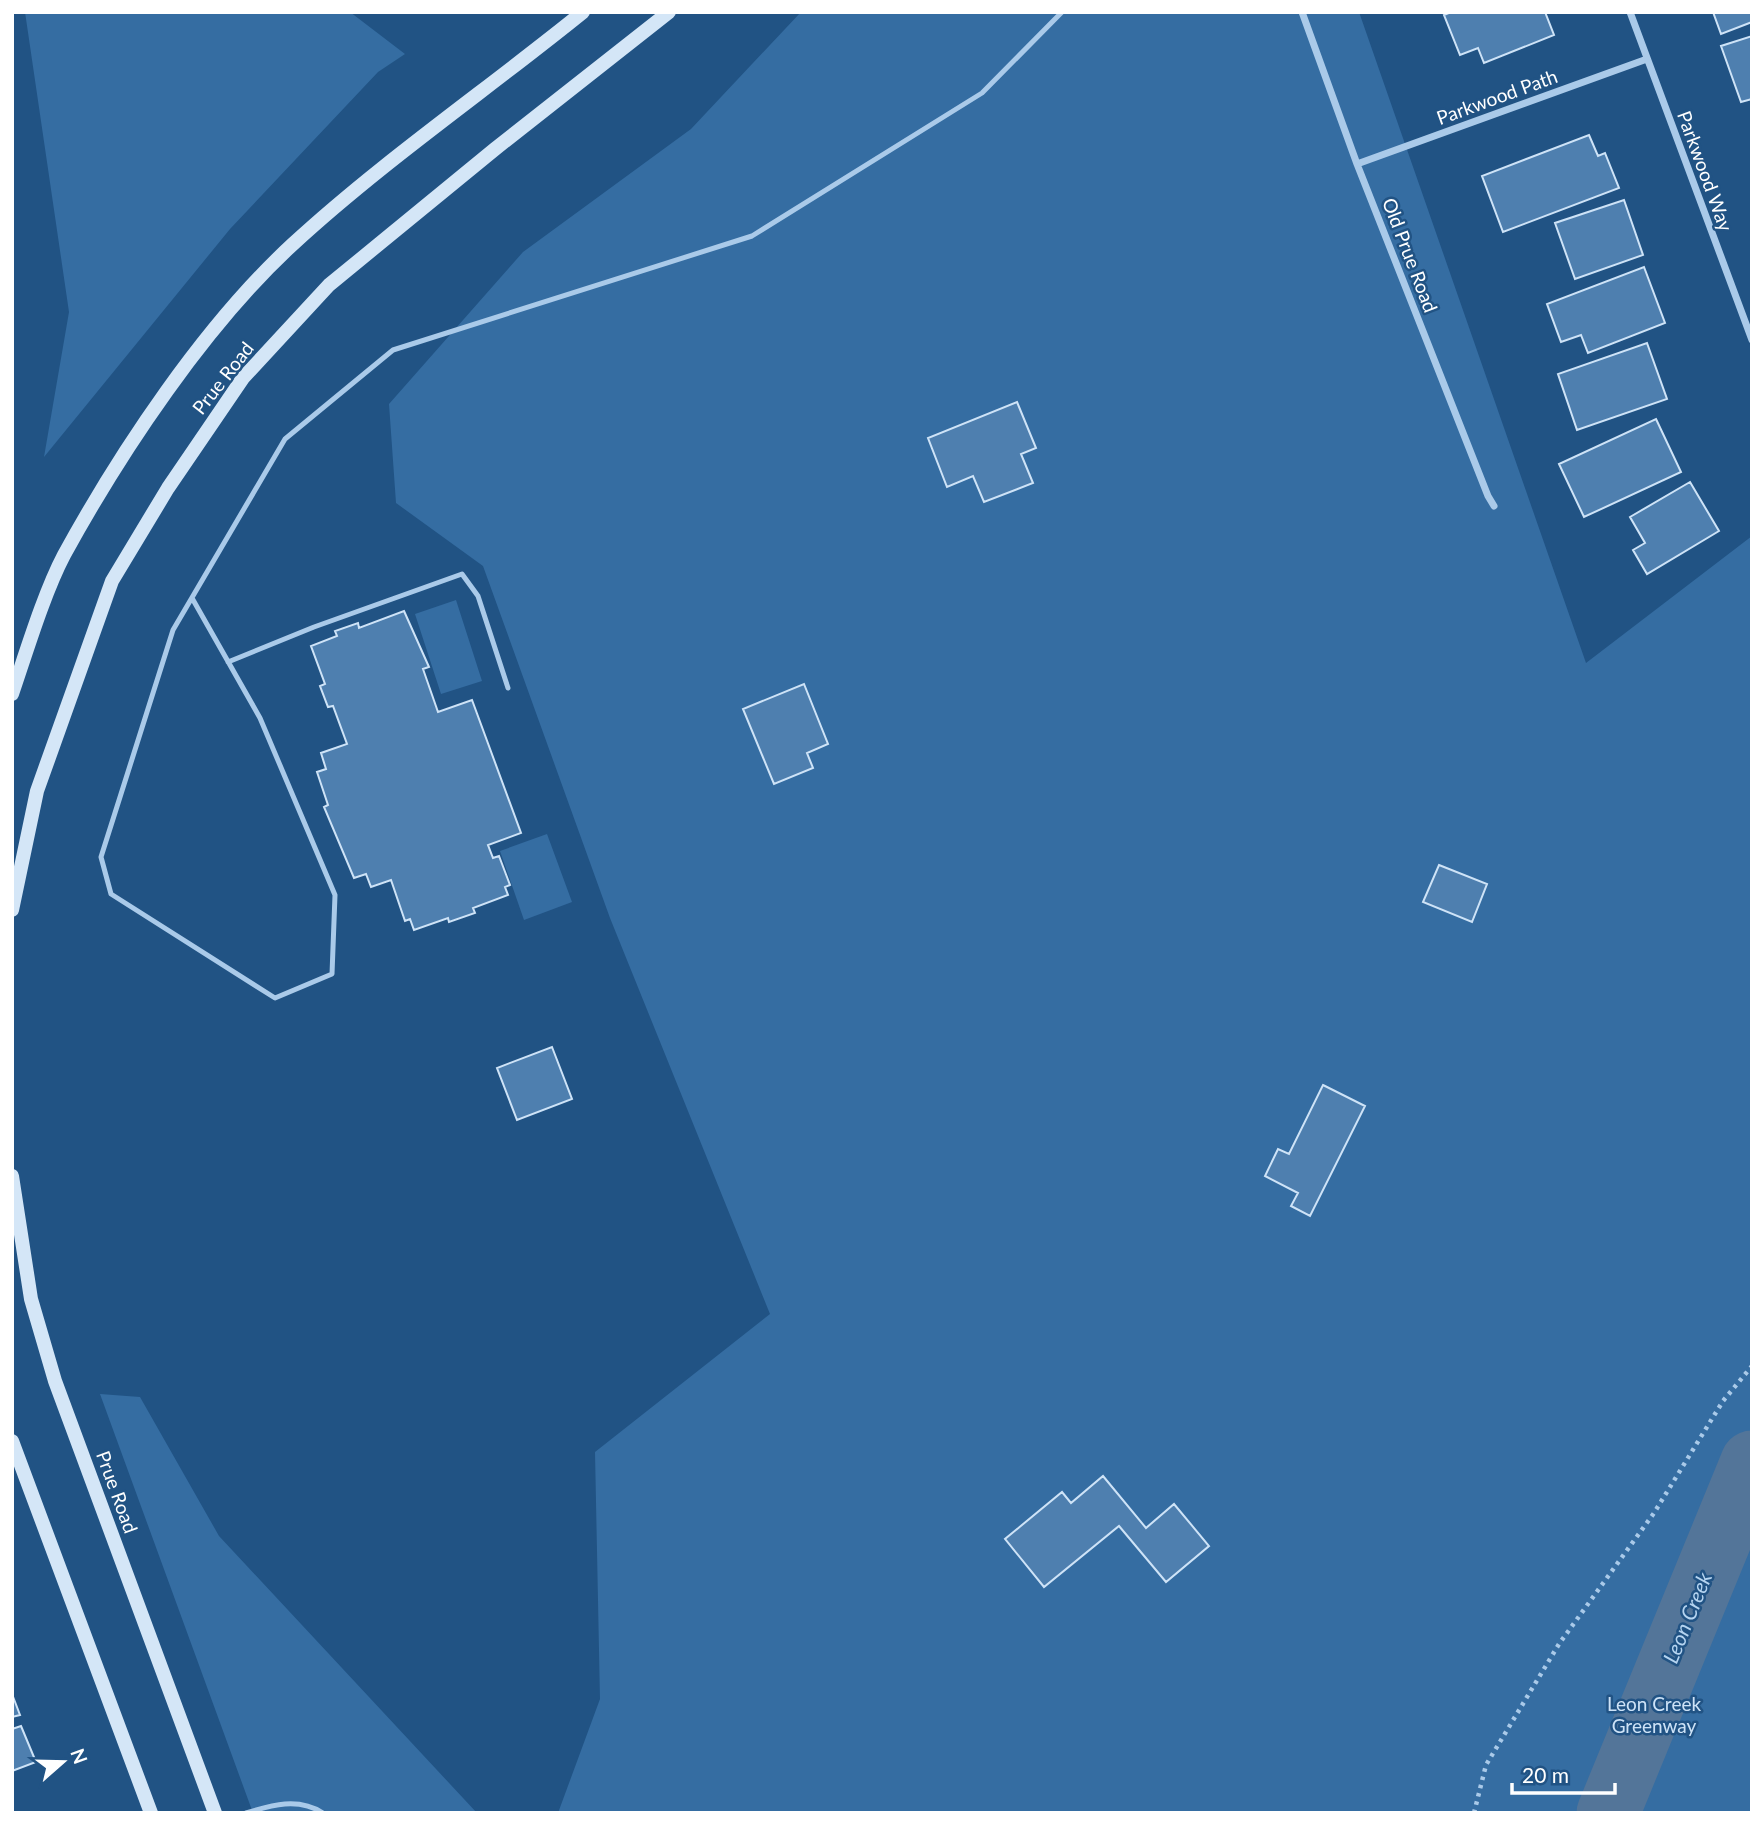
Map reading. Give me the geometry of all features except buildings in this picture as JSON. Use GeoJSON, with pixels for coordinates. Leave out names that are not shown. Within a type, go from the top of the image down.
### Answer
{"type":"FeatureCollection","features":[{"type":"Feature","properties":{"kind":"main road","name":"Prue Road"},"geometry":{"type":"LineString","coordinates":[[12,694],[63,558],[122,458],[201,344],[292,245],[461,106],[583,12]]}},
{"type":"Feature","properties":{"kind":"main road","name":"Prue Road"},"geometry":{"type":"LineString","coordinates":[[12,910],[37,791],[112,581],[168,488],[243,378],[329,285],[495,149],[669,12]]}},
{"type":"Feature","properties":{"kind":"main road","name":"Prue Road"},"geometry":{"type":"LineString","coordinates":[[12,1176],[31,1299],[55,1381],[215,1813]]}},
{"type":"Feature","properties":{"kind":"main road"},"geometry":{"type":"LineString","coordinates":[[12,1441],[151,1813]]}},
{"type":"Feature","properties":{"kind":"street","name":"Old Prue Road"},"geometry":{"type":"LineString","coordinates":[[1302,12],[1357,164],[1494,506]]}},
{"type":"Feature","properties":{"kind":"street","name":"Parkwood Way"},"geometry":{"type":"LineString","coordinates":[[1630,12],[1752,340]]}},
{"type":"Feature","properties":{"kind":"street","name":"Parkwood Path"},"geometry":{"type":"LineString","coordinates":[[1357,164],[1647,59]]}},
{"type":"Feature","properties":{"kind":"lane"},"geometry":{"type":"LineString","coordinates":[[192,598],[260,718],[335,895],[332,974],[275,998],[111,894],[101,857],[173,630],[285,439],[393,350],[752,236],[982,93],[1062,12]]}},
{"type":"Feature","properties":{"kind":"lane"},"geometry":{"type":"LineString","coordinates":[[228,662],[340,617],[462,574],[478,596],[508,688]]}},
{"type":"Feature","properties":{"kind":"lane"},"geometry":{"type":"LineString","coordinates":[[246,1813],[279,1803],[312,1806],[323,1813]]}},
{"type":"Feature","properties":{"kind":"path"},"geometry":{"type":"LineString","coordinates":[[1474,1813],[1486,1765],[1559,1644],[1654,1513],[1723,1401],[1752,1366]]}},
{"type":"Feature","properties":{"kind":"green space"},"geometry":{"type":"Polygon","coordinates":[[[25,12],[350,12],[405,54],[378,72],[230,229],[44,457],[69,312],[25,12]]]}},
{"type":"Feature","properties":{"kind":"green space","name":"Leon Creek Greenway"},"geometry":{"type":"Polygon","coordinates":[[[801,12],[1359,12],[1586,663],[1752,536],[1752,1813],[558,1813],[600,1699],[595,1452],[770,1314],[610,918],[483,566],[396,503],[389,404],[523,252],[691,129],[801,12]],[[1017,402],[928,438],[947,487],[973,476],[984,502],[1032,483],[1021,454],[1017,402]],[[804,685],[743,709],[774,783],[813,768],[807,753],[828,744],[804,685]],[[1439,865],[1424,902],[1472,922],[1487,884],[1439,865]],[[1323,1085],[1289,1154],[1278,1149],[1265,1176],[1298,1193],[1291,1206],[1310,1216],[1365,1106],[1323,1085]],[[1062,1492],[1005,1539],[1044,1587],[1119,1526],[1166,1582],[1209,1546],[1174,1505],[1146,1528],[1071,1503],[1062,1492]]]}},
{"type":"Feature","properties":{"kind":"green space"},"geometry":{"type":"Polygon","coordinates":[[[456,600],[482,681],[441,694],[415,614],[456,600]]]}},
{"type":"Feature","properties":{"kind":"green space"},"geometry":{"type":"Polygon","coordinates":[[[547,834],[572,902],[524,920],[500,851],[547,834]]]}},
{"type":"Feature","properties":{"kind":"green space"},"geometry":{"type":"Polygon","coordinates":[[[100,1394],[140,1397],[219,1536],[477,1813],[253,1813],[100,1394]]]}},
{"type":"Feature","properties":{"kind":"waterway","name":"Leon Creek"},"geometry":{"type":"LineString","coordinates":[[1608,1813],[1752,1462]]}}]}
